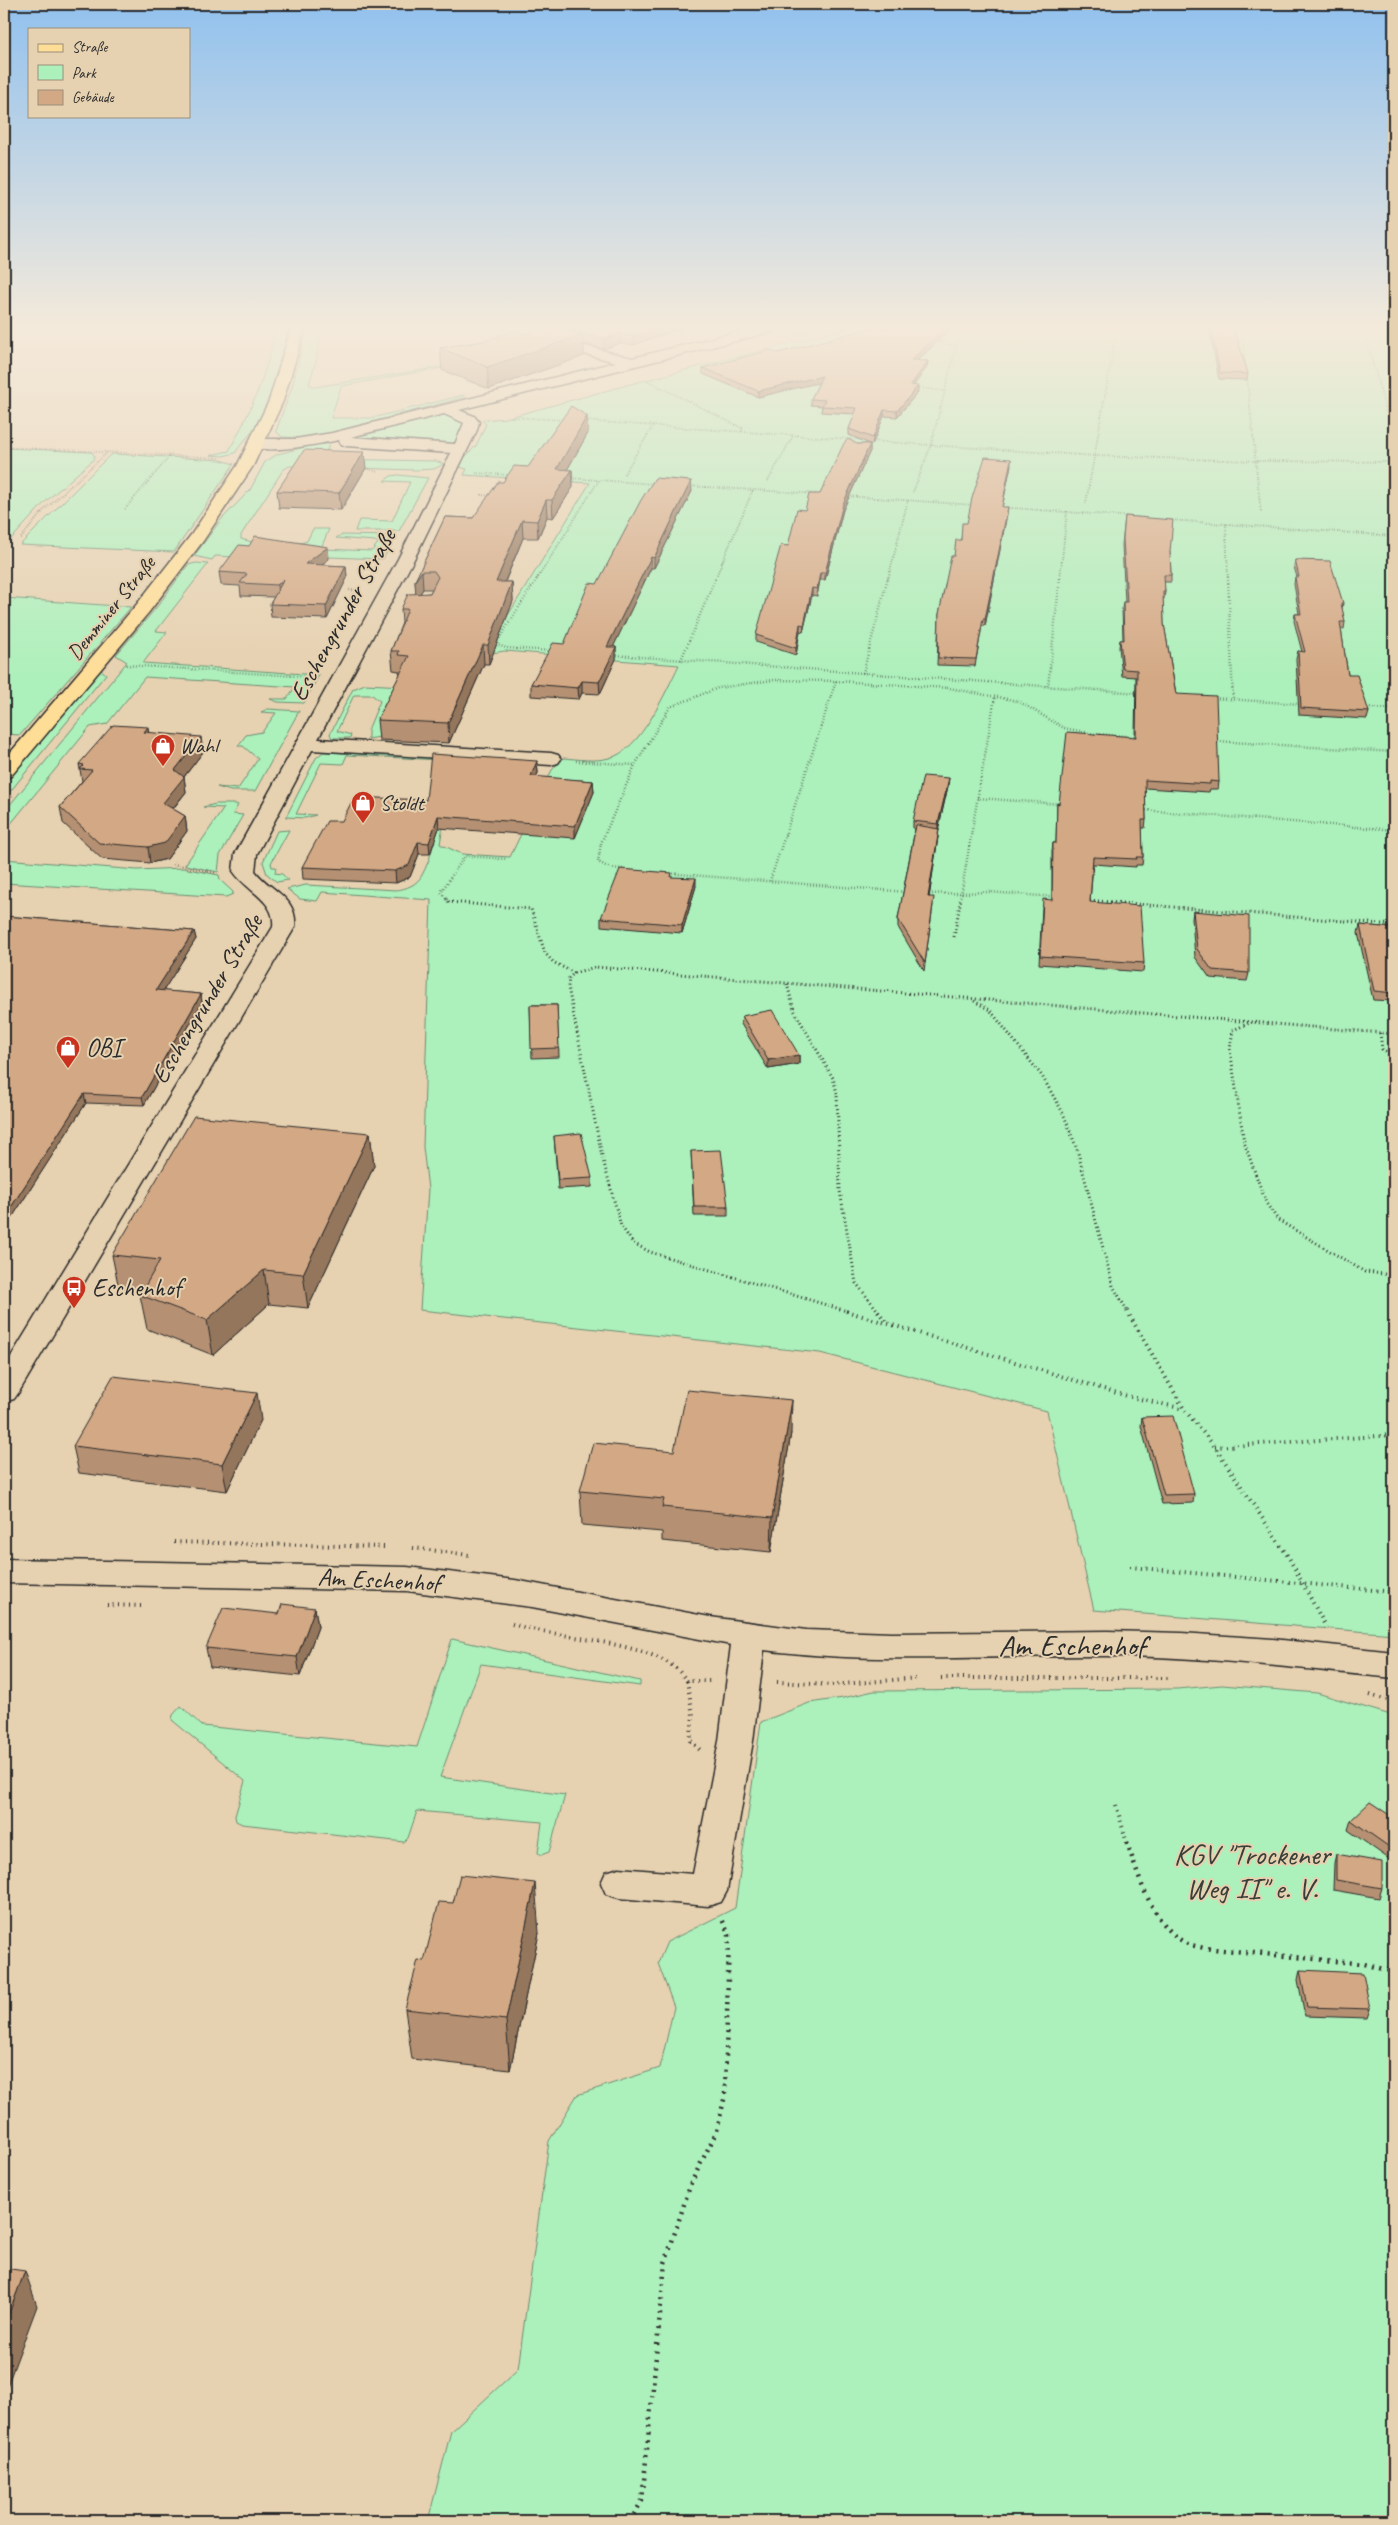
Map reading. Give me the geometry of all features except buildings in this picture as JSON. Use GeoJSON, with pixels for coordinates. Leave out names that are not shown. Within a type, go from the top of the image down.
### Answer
{"type":"FeatureCollection","features":[{"type":"Feature","properties":{"kind":"main road","name":"Demminer Straße"},"geometry":{"type":"LineString","coordinates":[[4,772],[149,601],[197,538],[247,463],[256,446]]}},
{"type":"Feature","properties":{"kind":"street"},"geometry":{"type":"LineString","coordinates":[[399,446],[461,450]]}},
{"type":"Feature","properties":{"kind":"street","name":"Eschengrunder Straße"},"geometry":{"type":"LineString","coordinates":[[4,1392],[284,927],[287,919],[285,909],[245,874],[243,865],[246,854],[340,679],[391,606],[446,473],[463,446]]}},
{"type":"Feature","properties":{"kind":"street"},"geometry":{"type":"LineString","coordinates":[[305,744],[448,751],[551,759]]}},
{"type":"Feature","properties":{"kind":"street","name":"Am Eschenhof"},"geometry":{"type":"LineString","coordinates":[[4,1571],[407,1579],[472,1586],[548,1598],[678,1624],[749,1635],[865,1646],[1151,1644],[1267,1652],[1394,1665]]}},
{"type":"Feature","properties":{"kind":"street"},"geometry":{"type":"LineString","coordinates":[[619,1883],[708,1891],[736,1741],[749,1635]]}},
{"type":"Feature","properties":{"kind":"path"},"geometry":{"type":"LineString","coordinates":[[624,474],[641,446]]}},
{"type":"Feature","properties":{"kind":"path"},"geometry":{"type":"LineString","coordinates":[[768,481],[788,446]]}},
{"type":"Feature","properties":{"kind":"path"},"geometry":{"type":"LineString","coordinates":[[913,492],[931,446]]}},
{"type":"Feature","properties":{"kind":"path"},"geometry":{"type":"LineString","coordinates":[[944,446],[1096,456],[1255,461],[1394,462]]}},
{"type":"Feature","properties":{"kind":"path"},"geometry":{"type":"LineString","coordinates":[[1086,503],[1098,446]]}},
{"type":"Feature","properties":{"kind":"path"},"geometry":{"type":"LineString","coordinates":[[1254,446],[1261,514]]}},
{"type":"Feature","properties":{"kind":"path"},"geometry":{"type":"LineString","coordinates":[[4,447],[171,455],[247,463]]}},
{"type":"Feature","properties":{"kind":"path"},"geometry":{"type":"LineString","coordinates":[[21,538],[43,511],[108,452]]}},
{"type":"Feature","properties":{"kind":"path"},"geometry":{"type":"LineString","coordinates":[[125,509],[171,455]]}},
{"type":"Feature","properties":{"kind":"path"},"geometry":{"type":"LineString","coordinates":[[357,467],[378,472]]}},
{"type":"Feature","properties":{"kind":"path"},"geometry":{"type":"LineString","coordinates":[[446,473],[513,475]]}},
{"type":"Feature","properties":{"kind":"path"},"geometry":{"type":"LineString","coordinates":[[561,478],[656,484]]}},
{"type":"Feature","properties":{"kind":"path"},"geometry":{"type":"LineString","coordinates":[[555,651],[506,648],[498,645],[498,642],[599,480]]}},
{"type":"Feature","properties":{"kind":"path"},"geometry":{"type":"LineString","coordinates":[[685,486],[821,494]]}},
{"type":"Feature","properties":{"kind":"path"},"geometry":{"type":"LineString","coordinates":[[681,660],[753,490]]}},
{"type":"Feature","properties":{"kind":"path"},"geometry":{"type":"LineString","coordinates":[[481,495],[496,496]]}},
{"type":"Feature","properties":{"kind":"path"},"geometry":{"type":"LineString","coordinates":[[840,496],[978,505]]}},
{"type":"Feature","properties":{"kind":"path"},"geometry":{"type":"LineString","coordinates":[[863,673],[908,500]]}},
{"type":"Feature","properties":{"kind":"path"},"geometry":{"type":"LineString","coordinates":[[997,506],[1146,518]]}},
{"type":"Feature","properties":{"kind":"path"},"geometry":{"type":"LineString","coordinates":[[1048,686],[1067,511]]}},
{"type":"Feature","properties":{"kind":"path"},"geometry":{"type":"LineString","coordinates":[[1166,519],[1394,536]]}},
{"type":"Feature","properties":{"kind":"path"},"geometry":{"type":"LineString","coordinates":[[1226,524],[1233,699]]}},
{"type":"Feature","properties":{"kind":"path"},"geometry":{"type":"LineString","coordinates":[[613,655],[1145,693]]}},
{"type":"Feature","properties":{"kind":"path"},"geometry":{"type":"LineString","coordinates":[[120,665],[340,679]]}},
{"type":"Feature","properties":{"kind":"path"},"geometry":{"type":"LineString","coordinates":[[628,870],[610,868],[598,862],[601,843],[635,765],[670,707],[718,688],[773,680],[836,680],[949,688],[1018,701],[1064,728],[1095,734],[1143,737]]}},
{"type":"Feature","properties":{"kind":"path"},"geometry":{"type":"LineString","coordinates":[[770,881],[836,680]]}},
{"type":"Feature","properties":{"kind":"path"},"geometry":{"type":"LineString","coordinates":[[954,937],[995,697]]}},
{"type":"Feature","properties":{"kind":"path"},"geometry":{"type":"LineString","coordinates":[[1204,697],[1309,704]]}},
{"type":"Feature","properties":{"kind":"path"},"geometry":{"type":"LineString","coordinates":[[1356,707],[1394,709]]}},
{"type":"Feature","properties":{"kind":"path"},"geometry":{"type":"LineString","coordinates":[[1211,741],[1394,752]]}},
{"type":"Feature","properties":{"kind":"path"},"geometry":{"type":"LineString","coordinates":[[551,759],[635,765]]}},
{"type":"Feature","properties":{"kind":"path"},"geometry":{"type":"LineString","coordinates":[[977,798],[1067,804]]}},
{"type":"Feature","properties":{"kind":"path"},"geometry":{"type":"LineString","coordinates":[[1136,810],[1394,830]]}},
{"type":"Feature","properties":{"kind":"path"},"geometry":{"type":"LineString","coordinates":[[507,859],[465,856],[441,892],[443,897],[449,902],[531,909],[545,953],[553,962],[574,973]]}},
{"type":"Feature","properties":{"kind":"path"},"geometry":{"type":"LineString","coordinates":[[173,864],[220,873]]}},
{"type":"Feature","properties":{"kind":"path"},"geometry":{"type":"LineString","coordinates":[[647,871],[908,892]]}},
{"type":"Feature","properties":{"kind":"path"},"geometry":{"type":"LineString","coordinates":[[918,893],[961,894],[989,892],[1057,898]]}},
{"type":"Feature","properties":{"kind":"path"},"geometry":{"type":"LineString","coordinates":[[1076,899],[1394,925]]}},
{"type":"Feature","properties":{"kind":"path"},"geometry":{"type":"LineString","coordinates":[[1184,1409],[1127,1396],[650,1252],[634,1243],[622,1226],[602,1156],[568,988],[569,978],[582,968],[595,967],[1394,1034]]}},
{"type":"Feature","properties":{"kind":"path"},"geometry":{"type":"LineString","coordinates":[[787,984],[794,1010],[833,1078],[837,1093],[840,1191],[856,1283],[886,1322]]}},
{"type":"Feature","properties":{"kind":"path"},"geometry":{"type":"LineString","coordinates":[[971,1000],[990,1010],[1042,1076],[1063,1114],[1077,1149],[1113,1286],[1160,1371],[1184,1409],[1215,1447],[1288,1558],[1326,1626]]}},
{"type":"Feature","properties":{"kind":"path"},"geometry":{"type":"LineString","coordinates":[[1252,1021],[1233,1030],[1230,1049],[1244,1142],[1266,1203],[1278,1220],[1364,1272],[1394,1275]]}},
{"type":"Feature","properties":{"kind":"path"},"geometry":{"type":"LineString","coordinates":[[1380,1033],[1382,1049],[1394,1060]]}},
{"type":"Feature","properties":{"kind":"path"},"geometry":{"type":"LineString","coordinates":[[1215,1447],[1394,1435]]}},
{"type":"Feature","properties":{"kind":"path"},"geometry":{"type":"LineString","coordinates":[[171,1542],[392,1547]]}},
{"type":"Feature","properties":{"kind":"path"},"geometry":{"type":"LineString","coordinates":[[412,1548],[478,1556]]}},
{"type":"Feature","properties":{"kind":"path"},"geometry":{"type":"LineString","coordinates":[[1130,1567],[1394,1592]]}},
{"type":"Feature","properties":{"kind":"path"},"geometry":{"type":"LineString","coordinates":[[1322,1632],[1330,1632]]}},
{"type":"Feature","properties":{"kind":"path"},"geometry":{"type":"LineString","coordinates":[[687,1681],[693,1715],[690,1744]]}},
{"type":"Feature","properties":{"kind":"path"},"geometry":{"type":"LineString","coordinates":[[1116,1805],[1131,1858],[1156,1910],[1170,1931],[1182,1941],[1204,1948],[1364,1964],[1387,1970],[1394,1975]]}},
{"type":"Feature","properties":{"kind":"path"},"geometry":{"type":"LineString","coordinates":[[630,2521],[642,2501],[665,2263],[691,2183],[716,2131],[724,2095],[729,1935],[708,1891]]}},
{"type":"Feature","properties":{"kind":"green space"},"geometry":{"type":"Polygon","coordinates":[[[232,446],[240,446],[235,453],[223,456],[211,455],[229,451],[232,446]]]}},
{"type":"Feature","properties":{"kind":"green space"},"geometry":{"type":"Polygon","coordinates":[[[310,446],[328,446],[325,457],[327,459],[436,461],[444,464],[434,469],[417,470],[289,466],[283,470],[241,535],[241,539],[252,542],[301,543],[307,541],[313,529],[329,529],[321,548],[372,551],[378,543],[375,541],[336,538],[341,535],[396,536],[383,559],[303,556],[300,560],[215,556],[212,560],[194,556],[220,521],[250,490],[265,462],[278,454],[310,446]]]}},
{"type":"Feature","properties":{"kind":"green space"},"geometry":{"type":"Polygon","coordinates":[[[476,446],[1394,446],[1394,1634],[1094,1610],[1047,1411],[820,1353],[420,1310],[428,1189],[423,1147],[431,900],[322,892],[317,901],[300,899],[287,889],[306,885],[396,890],[414,884],[422,875],[432,849],[437,821],[442,764],[440,760],[347,755],[343,764],[321,763],[296,814],[316,815],[305,818],[286,817],[316,758],[323,752],[443,758],[445,813],[440,844],[462,854],[510,857],[552,770],[563,758],[604,759],[620,753],[631,745],[651,719],[679,665],[505,651],[484,654],[590,483],[464,475],[467,469],[460,467],[463,459],[476,446]]]}},
{"type":"Feature","properties":{"kind":"green space"},"geometry":{"type":"Polygon","coordinates":[[[4,448],[91,452],[94,455],[94,459],[45,502],[4,547],[4,448]]]}},
{"type":"Feature","properties":{"kind":"green space"},"geometry":{"type":"Polygon","coordinates":[[[113,454],[221,460],[234,464],[174,552],[20,545],[109,456],[113,454]]]}},
{"type":"Feature","properties":{"kind":"green space"},"geometry":{"type":"Polygon","coordinates":[[[391,476],[428,478],[399,531],[355,531],[359,520],[392,521],[410,482],[384,481],[391,476]]]}},
{"type":"Feature","properties":{"kind":"green space"},"geometry":{"type":"Polygon","coordinates":[[[196,563],[208,564],[156,631],[167,632],[143,663],[319,675],[304,703],[278,702],[270,699],[287,699],[295,687],[145,677],[107,724],[90,727],[4,832],[4,812],[127,662],[116,655],[156,608],[188,565],[196,563]]]}},
{"type":"Feature","properties":{"kind":"green space"},"geometry":{"type":"Polygon","coordinates":[[[4,598],[131,607],[20,735],[4,734],[4,598]]]}},
{"type":"Feature","properties":{"kind":"green space"},"geometry":{"type":"Polygon","coordinates":[[[101,670],[106,674],[4,799],[4,782],[101,670]]]}},
{"type":"Feature","properties":{"kind":"green space"},"geometry":{"type":"Polygon","coordinates":[[[365,684],[463,689],[471,694],[403,691],[380,737],[368,739],[368,730],[380,701],[372,695],[354,695],[337,731],[351,735],[350,738],[332,738],[330,734],[353,689],[365,684]]]}},
{"type":"Feature","properties":{"kind":"green space"},"geometry":{"type":"Polygon","coordinates":[[[268,709],[299,711],[255,791],[231,791],[217,787],[238,789],[258,759],[243,746],[238,746],[246,735],[262,732],[276,713],[261,712],[268,709]]]}},
{"type":"Feature","properties":{"kind":"green space"},"geometry":{"type":"Polygon","coordinates":[[[216,804],[236,804],[238,805],[233,814],[243,815],[220,855],[218,872],[185,865],[224,808],[203,807],[216,804]]]}},
{"type":"Feature","properties":{"kind":"green space"},"geometry":{"type":"Polygon","coordinates":[[[289,830],[271,863],[272,867],[276,867],[275,873],[282,874],[288,880],[277,882],[267,874],[263,862],[277,831],[289,830]]]}},
{"type":"Feature","properties":{"kind":"green space"},"geometry":{"type":"Polygon","coordinates":[[[4,859],[137,870],[183,868],[219,875],[220,880],[233,894],[226,897],[4,883],[4,859]]]}},
{"type":"Feature","properties":{"kind":"green space"},"geometry":{"type":"Polygon","coordinates":[[[452,1639],[640,1681],[640,1686],[481,1664],[440,1777],[565,1795],[549,1852],[541,1855],[538,1853],[542,1822],[417,1811],[408,1838],[404,1842],[242,1824],[236,1821],[235,1816],[245,1781],[172,1720],[173,1715],[181,1706],[202,1726],[417,1747],[452,1639]]]}},
{"type":"Feature","properties":{"kind":"green space","name":"KGV \"Trockener Weg II\" e. V."},"geometry":{"type":"Polygon","coordinates":[[[1222,1685],[1317,1693],[1394,1716],[1394,2521],[428,2521],[451,2431],[518,2369],[549,2141],[577,2095],[660,2068],[674,2007],[658,1963],[667,1942],[735,1908],[761,1722],[809,1703],[874,1691],[1178,1689],[1222,1685]]]}},
{"type":"Feature","properties":{"kind":"place","name":"Wahl"},"geometry":{"type":"Point","coordinates":[163,767]}},
{"type":"Feature","properties":{"kind":"place","name":"Stoldt"},"geometry":{"type":"Point","coordinates":[363,824]}},
{"type":"Feature","properties":{"kind":"place","name":"OBI"},"geometry":{"type":"Point","coordinates":[68,1069]}},
{"type":"Feature","properties":{"kind":"place","name":"Eschenhof"},"geometry":{"type":"Point","coordinates":[74,1309]}}]}
